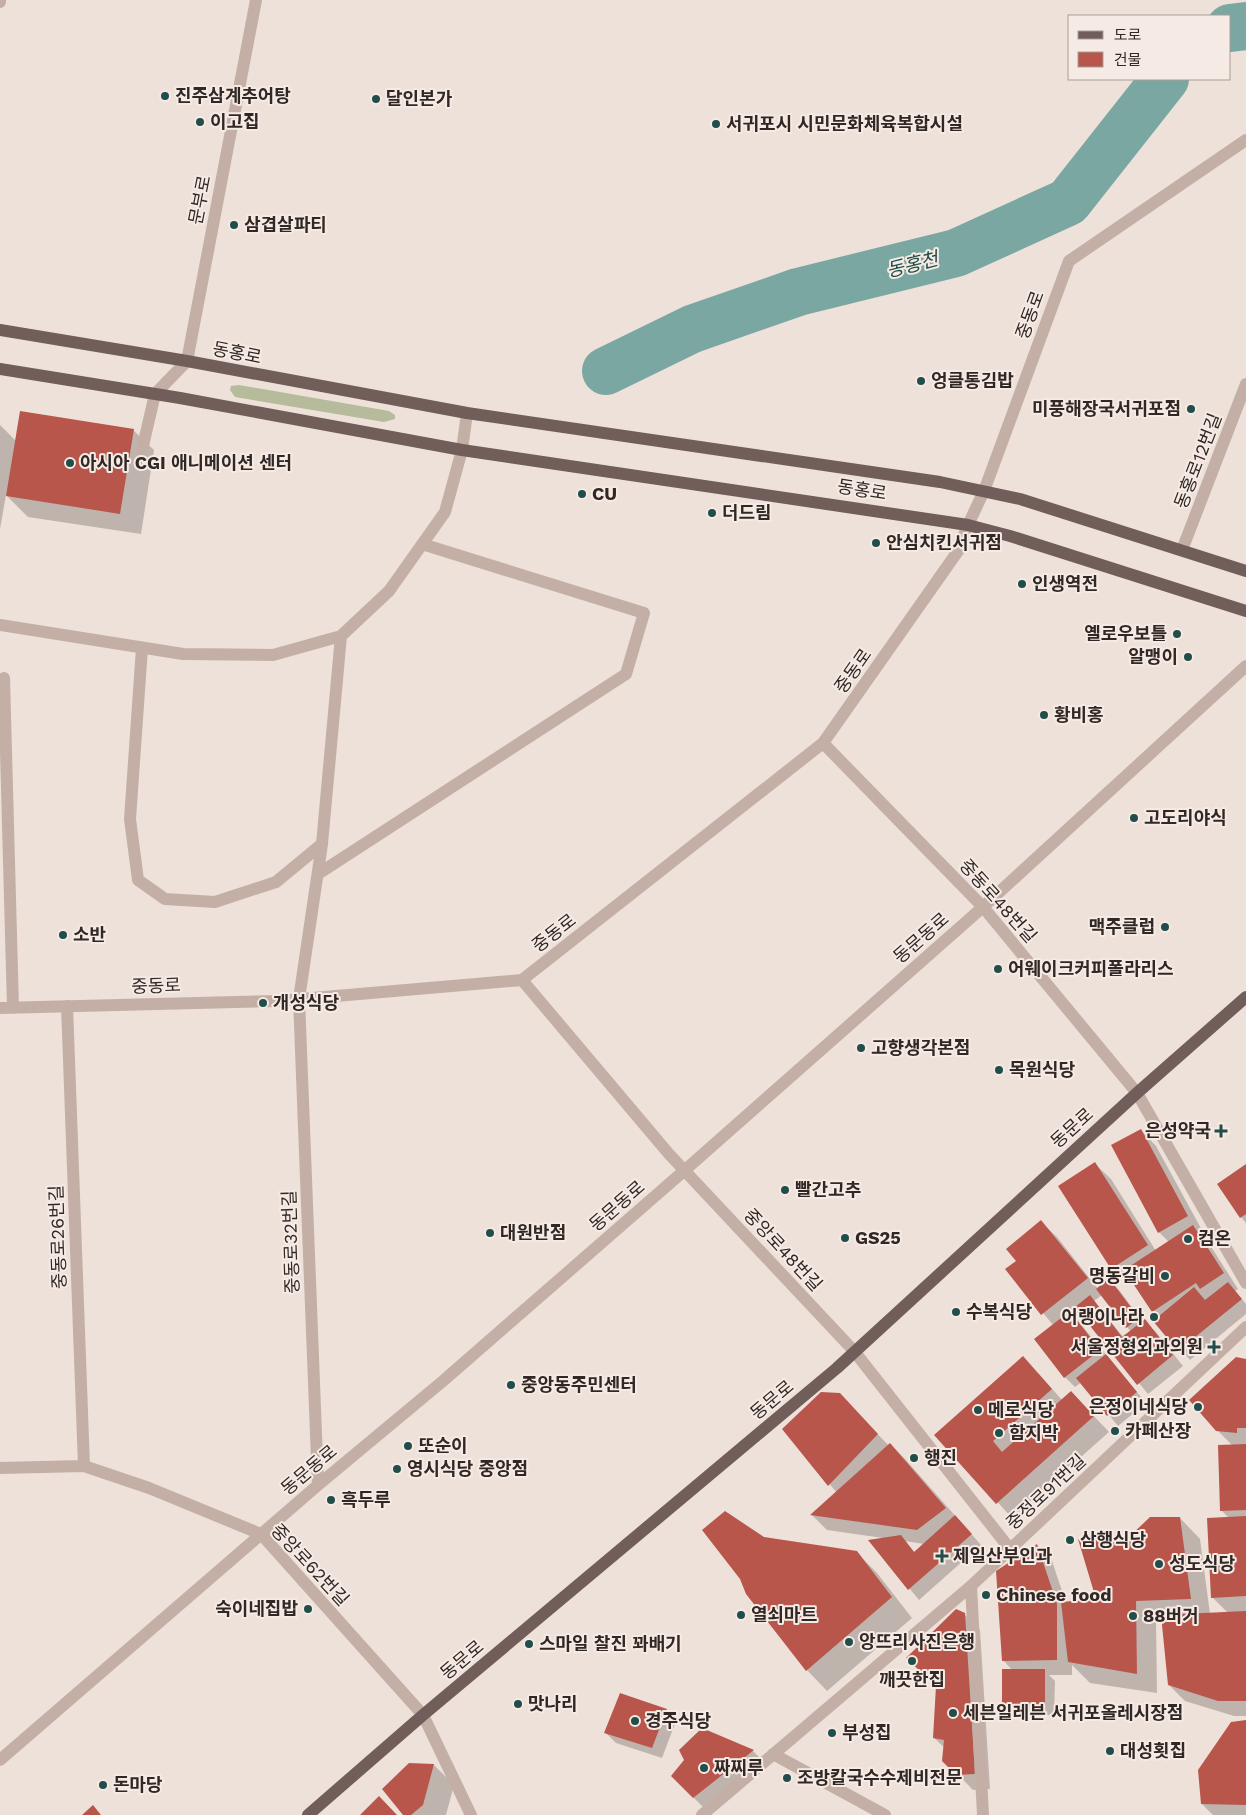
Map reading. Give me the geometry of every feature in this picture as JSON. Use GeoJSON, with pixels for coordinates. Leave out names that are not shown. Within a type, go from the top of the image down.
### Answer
{"type":"FeatureCollection","features":[{"type":"Feature","properties":{"kind":"main road","name":"동홍로"},"geometry":{"type":"LineString","coordinates":[[0,330],[187,361],[467,413],[940,482],[1020,499],[1246,571]]}},
{"type":"Feature","properties":{"kind":"main road","name":"동홍로"},"geometry":{"type":"LineString","coordinates":[[0,369],[155,394],[462,450],[968,525],[1010,536],[1246,611]]}},
{"type":"Feature","properties":{"kind":"main road","name":"동문로"},"geometry":{"type":"LineString","coordinates":[[308,1815],[423,1715],[837,1368],[1137,1093],[1246,997]]}},
{"type":"Feature","properties":{"kind":"street","name":"문부로"},"geometry":{"type":"LineString","coordinates":[[187,361],[256,0]]}},
{"type":"Feature","properties":{"kind":"street","name":"중동로"},"geometry":{"type":"LineString","coordinates":[[0,1008],[299,999],[522,980],[823,743],[958,552],[984,491],[1069,260],[1246,140]]}},
{"type":"Feature","properties":{"kind":"street"},"geometry":{"type":"LineString","coordinates":[[142,450],[155,394],[187,361]]}},
{"type":"Feature","properties":{"kind":"street","name":"동홍로12번길"},"geometry":{"type":"LineString","coordinates":[[1182,550],[1246,384]]}},
{"type":"Feature","properties":{"kind":"street"},"geometry":{"type":"LineString","coordinates":[[0,625],[183,654],[272,654],[341,636],[389,591],[445,512],[462,450],[467,413]]}},
{"type":"Feature","properties":{"kind":"street"},"geometry":{"type":"LineString","coordinates":[[318,874],[626,674],[644,613],[422,544]]}},
{"type":"Feature","properties":{"kind":"street"},"geometry":{"type":"LineString","coordinates":[[299,999],[322,844],[341,636]]}},
{"type":"Feature","properties":{"kind":"street"},"geometry":{"type":"LineString","coordinates":[[142,648],[130,819],[138,880],[165,900],[215,902],[276,882],[322,844]]}},
{"type":"Feature","properties":{"kind":"street","name":"동문동로"},"geometry":{"type":"LineString","coordinates":[[0,1760],[685,1170],[983,907],[1246,666]]}},
{"type":"Feature","properties":{"kind":"street"},"geometry":{"type":"LineString","coordinates":[[4,678],[13,1008]]}},
{"type":"Feature","properties":{"kind":"street","name":"중동로48번길"},"geometry":{"type":"LineString","coordinates":[[823,743],[983,907],[1137,1093],[1246,1283]]}},
{"type":"Feature","properties":{"kind":"street","name":"중앙로48번길"},"geometry":{"type":"LineString","coordinates":[[522,980],[685,1170],[854,1351],[1010,1549]]}},
{"type":"Feature","properties":{"kind":"street","name":"중동로32번길"},"geometry":{"type":"LineString","coordinates":[[299,999],[318,1485]]}},
{"type":"Feature","properties":{"kind":"street","name":"중동로26번길"},"geometry":{"type":"LineString","coordinates":[[67,1006],[84,1466]]}},
{"type":"Feature","properties":{"kind":"street","name":"중정로91번길"},"geometry":{"type":"LineString","coordinates":[[702,1815],[971,1586],[1246,1327]]}},
{"type":"Feature","properties":{"kind":"street","name":"중앙로62번길"},"geometry":{"type":"LineString","coordinates":[[0,1468],[84,1466],[149,1488],[261,1534],[423,1715],[471,1815]]}},
{"type":"Feature","properties":{"kind":"street"},"geometry":{"type":"LineString","coordinates":[[971,1586],[983,1815]]}},
{"type":"Feature","properties":{"kind":"street"},"geometry":{"type":"LineString","coordinates":[[773,1754],[885,1815]]}},
{"type":"Feature","properties":{"kind":"green space"},"geometry":{"type":"Polygon","coordinates":[[[239,385],[389,411],[395,415],[395,419],[384,422],[235,397],[230,390],[231,386],[239,385]]]}},
{"type":"Feature","properties":{"kind":"building","name":"아시아 CGI 애니메이션 센터"},"geometry":{"type":"Polygon","coordinates":[[[20,411],[134,429],[120,514],[6,496],[20,411]]]}},
{"type":"Feature","properties":{"kind":"building"},"geometry":{"type":"Polygon","coordinates":[[[1141,1129],[1188,1216],[1158,1233],[1111,1145],[1141,1129]]]}},
{"type":"Feature","properties":{"kind":"building"},"geometry":{"type":"Polygon","coordinates":[[[1095,1162],[1148,1245],[1111,1269],[1058,1186],[1095,1162]]]}},
{"type":"Feature","properties":{"kind":"building"},"geometry":{"type":"Polygon","coordinates":[[[1246,1164],[1246,1214],[1240,1218],[1217,1184],[1246,1164]]]}},
{"type":"Feature","properties":{"kind":"building"},"geometry":{"type":"Polygon","coordinates":[[[1041,1220],[1088,1278],[1041,1315],[1005,1269],[1016,1261],[1006,1249],[1041,1220]]]}},
{"type":"Feature","properties":{"kind":"building"},"geometry":{"type":"Polygon","coordinates":[[[1193,1225],[1224,1273],[1200,1289],[1196,1283],[1152,1312],[1124,1270],[1193,1225]]]}},
{"type":"Feature","properties":{"kind":"building"},"geometry":{"type":"Polygon","coordinates":[[[1109,1278],[1139,1318],[1126,1328],[1096,1289],[1109,1278]]]}},
{"type":"Feature","properties":{"kind":"building"},"geometry":{"type":"Polygon","coordinates":[[[1228,1282],[1242,1299],[1178,1351],[1153,1321],[1194,1287],[1205,1300],[1228,1282]]]}},
{"type":"Feature","properties":{"kind":"building"},"geometry":{"type":"Polygon","coordinates":[[[1090,1295],[1122,1337],[1145,1319],[1173,1355],[1137,1385],[1075,1307],[1090,1295]]]}},
{"type":"Feature","properties":{"kind":"building"},"geometry":{"type":"Polygon","coordinates":[[[1070,1311],[1100,1350],[1064,1378],[1034,1339],[1070,1311]]]}},
{"type":"Feature","properties":{"kind":"building"},"geometry":{"type":"Polygon","coordinates":[[[1106,1354],[1137,1392],[1107,1416],[1076,1378],[1106,1354]]]}},
{"type":"Feature","properties":{"kind":"building"},"geometry":{"type":"Polygon","coordinates":[[[1023,1356],[1052,1389],[993,1441],[1002,1452],[1071,1391],[1094,1416],[996,1504],[934,1435],[1023,1356]]]}},
{"type":"Feature","properties":{"kind":"building"},"geometry":{"type":"Polygon","coordinates":[[[1236,1357],[1246,1359],[1246,1428],[1237,1428],[1237,1433],[1216,1431],[1189,1400],[1236,1357]]]}},
{"type":"Feature","properties":{"kind":"building"},"geometry":{"type":"Polygon","coordinates":[[[821,1392],[840,1393],[878,1434],[828,1486],[782,1429],[821,1392]]]}},
{"type":"Feature","properties":{"kind":"building"},"geometry":{"type":"Polygon","coordinates":[[[890,1443],[946,1508],[917,1530],[810,1515],[890,1443]]]}},
{"type":"Feature","properties":{"kind":"building"},"geometry":{"type":"Polygon","coordinates":[[[1246,1444],[1246,1510],[1220,1511],[1218,1445],[1246,1444]]]}},
{"type":"Feature","properties":{"kind":"building"},"geometry":{"type":"Polygon","coordinates":[[[725,1511],[764,1537],[857,1551],[892,1597],[806,1671],[746,1594],[740,1579],[702,1530],[725,1511]]]}},
{"type":"Feature","properties":{"kind":"building"},"geometry":{"type":"Polygon","coordinates":[[[955,1515],[972,1534],[908,1590],[868,1540],[901,1535],[914,1552],[955,1515]]]}},
{"type":"Feature","properties":{"kind":"building"},"geometry":{"type":"Polygon","coordinates":[[[1246,1516],[1246,1596],[1211,1598],[1207,1518],[1246,1516]]]}},
{"type":"Feature","properties":{"kind":"building"},"geometry":{"type":"Polygon","coordinates":[[[1150,1517],[1180,1517],[1191,1599],[1136,1601],[1137,1674],[1068,1662],[1061,1602],[1096,1599],[1078,1539],[1127,1539],[1150,1517]]]}},
{"type":"Feature","properties":{"kind":"building"},"geometry":{"type":"Polygon","coordinates":[[[1037,1544],[1057,1604],[1057,1660],[1002,1661],[996,1571],[1037,1544]]]}},
{"type":"Feature","properties":{"kind":"building","name":"세븐일레븐 서귀포올레시장점"},"geometry":{"type":"Polygon","coordinates":[[[956,1609],[965,1613],[975,1774],[956,1775],[942,1761],[944,1740],[933,1738],[936,1686],[906,1658],[956,1609]]]}},
{"type":"Feature","properties":{"kind":"building"},"geometry":{"type":"Polygon","coordinates":[[[1246,1611],[1246,1701],[1218,1701],[1168,1685],[1161,1615],[1246,1611]]]}},
{"type":"Feature","properties":{"kind":"building"},"geometry":{"type":"Polygon","coordinates":[[[1002,1669],[1045,1669],[1045,1705],[1002,1705],[1002,1669]]]}},
{"type":"Feature","properties":{"kind":"building","name":"경주식당"},"geometry":{"type":"Polygon","coordinates":[[[620,1693],[667,1709],[652,1748],[604,1733],[620,1693]]]}},
{"type":"Feature","properties":{"kind":"building"},"geometry":{"type":"Polygon","coordinates":[[[1246,1720],[1246,1805],[1201,1804],[1198,1770],[1231,1722],[1246,1720]]]}},
{"type":"Feature","properties":{"kind":"building","name":"짜찌루"},"geometry":{"type":"Polygon","coordinates":[[[702,1728],[754,1750],[693,1798],[671,1776],[684,1760],[679,1750],[702,1728]]]}},
{"type":"Feature","properties":{"kind":"building"},"geometry":{"type":"Polygon","coordinates":[[[409,1763],[434,1764],[423,1805],[411,1815],[403,1815],[382,1789],[409,1763]]]}},
{"type":"Feature","properties":{"kind":"building"},"geometry":{"type":"Polygon","coordinates":[[[379,1796],[397,1815],[360,1815],[379,1796]]]}},
{"type":"Feature","properties":{"kind":"building"},"geometry":{"type":"Polygon","coordinates":[[[93,1805],[101,1815],[82,1815],[93,1805]]]}},
{"type":"Feature","properties":{"kind":"waterway","name":"동홍천"},"geometry":{"type":"LineString","coordinates":[[1231,28],[1246,26]]}},
{"type":"Feature","properties":{"kind":"waterway","name":"동홍천"},"geometry":{"type":"LineString","coordinates":[[606,371],[692,329],[798,292],[956,253],[1068,202],[1164,80]]}},
{"type":"Feature","properties":{"kind":"place","name":"진주삼계추어탕"},"geometry":{"type":"Point","coordinates":[165,96]}},
{"type":"Feature","properties":{"kind":"place","name":"달인본가"},"geometry":{"type":"Point","coordinates":[376,99]}},
{"type":"Feature","properties":{"kind":"place","name":"이고집"},"geometry":{"type":"Point","coordinates":[200,122]}},
{"type":"Feature","properties":{"kind":"place","name":"서귀포시 시민문화체육복합시설"},"geometry":{"type":"Point","coordinates":[716,124]}},
{"type":"Feature","properties":{"kind":"place","name":"삼겹살파티"},"geometry":{"type":"Point","coordinates":[234,225]}},
{"type":"Feature","properties":{"kind":"place","name":"엉클통김밥"},"geometry":{"type":"Point","coordinates":[921,381]}},
{"type":"Feature","properties":{"kind":"place","name":"미풍해장국서귀포점"},"geometry":{"type":"Point","coordinates":[1191,409]}},
{"type":"Feature","properties":{"kind":"place","name":"아시아 CGI 애니메이션 센터"},"geometry":{"type":"Point","coordinates":[70,463]}},
{"type":"Feature","properties":{"kind":"place","name":"CU"},"geometry":{"type":"Point","coordinates":[582,494]}},
{"type":"Feature","properties":{"kind":"place","name":"더드림"},"geometry":{"type":"Point","coordinates":[712,513]}},
{"type":"Feature","properties":{"kind":"place","name":"안심치킨서귀점"},"geometry":{"type":"Point","coordinates":[876,543]}},
{"type":"Feature","properties":{"kind":"place","name":"인생역전"},"geometry":{"type":"Point","coordinates":[1022,584]}},
{"type":"Feature","properties":{"kind":"place","name":"옐로우보틀"},"geometry":{"type":"Point","coordinates":[1177,634]}},
{"type":"Feature","properties":{"kind":"place","name":"알맹이"},"geometry":{"type":"Point","coordinates":[1188,657]}},
{"type":"Feature","properties":{"kind":"place","name":"황비홍"},"geometry":{"type":"Point","coordinates":[1044,715]}},
{"type":"Feature","properties":{"kind":"place","name":"고도리야식"},"geometry":{"type":"Point","coordinates":[1134,818]}},
{"type":"Feature","properties":{"kind":"place","name":"맥주클럽"},"geometry":{"type":"Point","coordinates":[1165,927]}},
{"type":"Feature","properties":{"kind":"place","name":"소반"},"geometry":{"type":"Point","coordinates":[63,935]}},
{"type":"Feature","properties":{"kind":"place","name":"어웨이크커피폴라리스"},"geometry":{"type":"Point","coordinates":[998,969]}},
{"type":"Feature","properties":{"kind":"place","name":"개성식당"},"geometry":{"type":"Point","coordinates":[263,1003]}},
{"type":"Feature","properties":{"kind":"place","name":"고향생각본점"},"geometry":{"type":"Point","coordinates":[861,1048]}},
{"type":"Feature","properties":{"kind":"place","name":"목원식당"},"geometry":{"type":"Point","coordinates":[999,1070]}},
{"type":"Feature","properties":{"kind":"place","name":"은성약국"},"geometry":{"type":"Point","coordinates":[1221,1131]}},
{"type":"Feature","properties":{"kind":"place","name":"빨간고추"},"geometry":{"type":"Point","coordinates":[785,1190]}},
{"type":"Feature","properties":{"kind":"place","name":"대원반점"},"geometry":{"type":"Point","coordinates":[490,1233]}},
{"type":"Feature","properties":{"kind":"place","name":"GS25"},"geometry":{"type":"Point","coordinates":[845,1238]}},
{"type":"Feature","properties":{"kind":"place","name":"컴온"},"geometry":{"type":"Point","coordinates":[1188,1239]}},
{"type":"Feature","properties":{"kind":"place","name":"명동갈비"},"geometry":{"type":"Point","coordinates":[1165,1276]}},
{"type":"Feature","properties":{"kind":"place","name":"수복식당"},"geometry":{"type":"Point","coordinates":[956,1312]}},
{"type":"Feature","properties":{"kind":"place","name":"어랭이나라"},"geometry":{"type":"Point","coordinates":[1154,1317]}},
{"type":"Feature","properties":{"kind":"place","name":"서울정형외과의원"},"geometry":{"type":"Point","coordinates":[1214,1347]}},
{"type":"Feature","properties":{"kind":"place","name":"중앙동주민센터"},"geometry":{"type":"Point","coordinates":[511,1385]}},
{"type":"Feature","properties":{"kind":"place","name":"은정이네식당"},"geometry":{"type":"Point","coordinates":[1198,1407]}},
{"type":"Feature","properties":{"kind":"place","name":"메로식당"},"geometry":{"type":"Point","coordinates":[978,1410]}},
{"type":"Feature","properties":{"kind":"place","name":"카페산장"},"geometry":{"type":"Point","coordinates":[1115,1431]}},
{"type":"Feature","properties":{"kind":"place","name":"함지박"},"geometry":{"type":"Point","coordinates":[999,1433]}},
{"type":"Feature","properties":{"kind":"place","name":"또순이"},"geometry":{"type":"Point","coordinates":[408,1446]}},
{"type":"Feature","properties":{"kind":"place","name":"행진"},"geometry":{"type":"Point","coordinates":[914,1458]}},
{"type":"Feature","properties":{"kind":"place","name":"영시식당 중앙점"},"geometry":{"type":"Point","coordinates":[397,1469]}},
{"type":"Feature","properties":{"kind":"place","name":"흑두루"},"geometry":{"type":"Point","coordinates":[331,1500]}},
{"type":"Feature","properties":{"kind":"place","name":"삼행식당"},"geometry":{"type":"Point","coordinates":[1070,1540]}},
{"type":"Feature","properties":{"kind":"place","name":"제일산부인과"},"geometry":{"type":"Point","coordinates":[942,1556]}},
{"type":"Feature","properties":{"kind":"place","name":"성도식당"},"geometry":{"type":"Point","coordinates":[1159,1564]}},
{"type":"Feature","properties":{"kind":"place","name":"Chinese food"},"geometry":{"type":"Point","coordinates":[986,1595]}},
{"type":"Feature","properties":{"kind":"place","name":"숙이네집밥"},"geometry":{"type":"Point","coordinates":[308,1609]}},
{"type":"Feature","properties":{"kind":"place","name":"열쇠마트"},"geometry":{"type":"Point","coordinates":[741,1615]}},
{"type":"Feature","properties":{"kind":"place","name":"88버거"},"geometry":{"type":"Point","coordinates":[1133,1616]}},
{"type":"Feature","properties":{"kind":"place","name":"앙뜨리사진은행"},"geometry":{"type":"Point","coordinates":[849,1642]}},
{"type":"Feature","properties":{"kind":"place","name":"스마일 찰진 꽈배기"},"geometry":{"type":"Point","coordinates":[529,1644]}},
{"type":"Feature","properties":{"kind":"place","name":"깨끗한집"},"geometry":{"type":"Point","coordinates":[912,1661]}},
{"type":"Feature","properties":{"kind":"place","name":"맛나리"},"geometry":{"type":"Point","coordinates":[518,1704]}},
{"type":"Feature","properties":{"kind":"place","name":"세븐일레븐 서귀포올레시장점"},"geometry":{"type":"Point","coordinates":[953,1713]}},
{"type":"Feature","properties":{"kind":"place","name":"경주식당"},"geometry":{"type":"Point","coordinates":[635,1721]}},
{"type":"Feature","properties":{"kind":"place","name":"부성집"},"geometry":{"type":"Point","coordinates":[832,1733]}},
{"type":"Feature","properties":{"kind":"place","name":"대성횟집"},"geometry":{"type":"Point","coordinates":[1110,1751]}},
{"type":"Feature","properties":{"kind":"place","name":"짜찌루"},"geometry":{"type":"Point","coordinates":[704,1768]}},
{"type":"Feature","properties":{"kind":"place","name":"조방칼국수수제비전문"},"geometry":{"type":"Point","coordinates":[787,1778]}},
{"type":"Feature","properties":{"kind":"place","name":"돈마당"},"geometry":{"type":"Point","coordinates":[103,1785]}}]}
